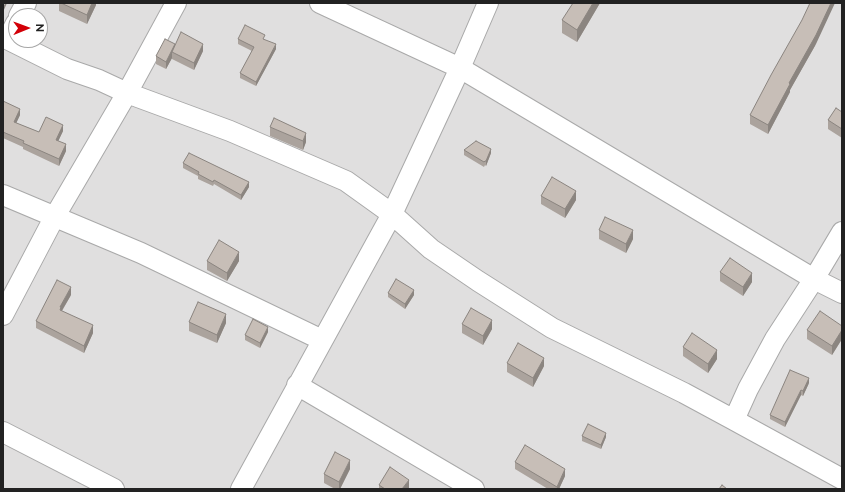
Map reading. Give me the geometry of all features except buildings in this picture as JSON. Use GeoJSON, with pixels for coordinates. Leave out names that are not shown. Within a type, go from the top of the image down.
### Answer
{"type":"FeatureCollection","features":[{"type":"Feature","properties":{"kind":"street"},"geometry":{"type":"LineString","coordinates":[[3,316],[55,216],[127,93],[176,3]]}},
{"type":"Feature","properties":{"kind":"street"},"geometry":{"type":"LineString","coordinates":[[320,3],[460,68],[814,280],[842,293]]}},
{"type":"Feature","properties":{"kind":"street"},"geometry":{"type":"LineString","coordinates":[[241,489],[392,214],[460,68],[488,3]]}},
{"type":"Feature","properties":{"kind":"street"},"geometry":{"type":"LineString","coordinates":[[33,48],[66,69],[99,80],[127,93],[230,131],[346,181],[392,214],[431,249],[552,328],[684,393],[842,479]]}},
{"type":"Feature","properties":{"kind":"street"},"geometry":{"type":"LineString","coordinates":[[3,195],[141,253],[322,340]]}},
{"type":"Feature","properties":{"kind":"street"},"geometry":{"type":"LineString","coordinates":[[734,420],[748,389],[775,339],[814,280],[842,232]]}},
{"type":"Feature","properties":{"kind":"street"},"geometry":{"type":"LineString","coordinates":[[298,385],[474,489]]}},
{"type":"Feature","properties":{"kind":"street"},"geometry":{"type":"LineString","coordinates":[[3,432],[114,489]]}},
{"type":"Feature","properties":{"kind":"shaded area"},"geometry":{"type":"Polygon","coordinates":[[[3,3],[842,3],[842,489],[3,489],[3,3]]]}}]}
